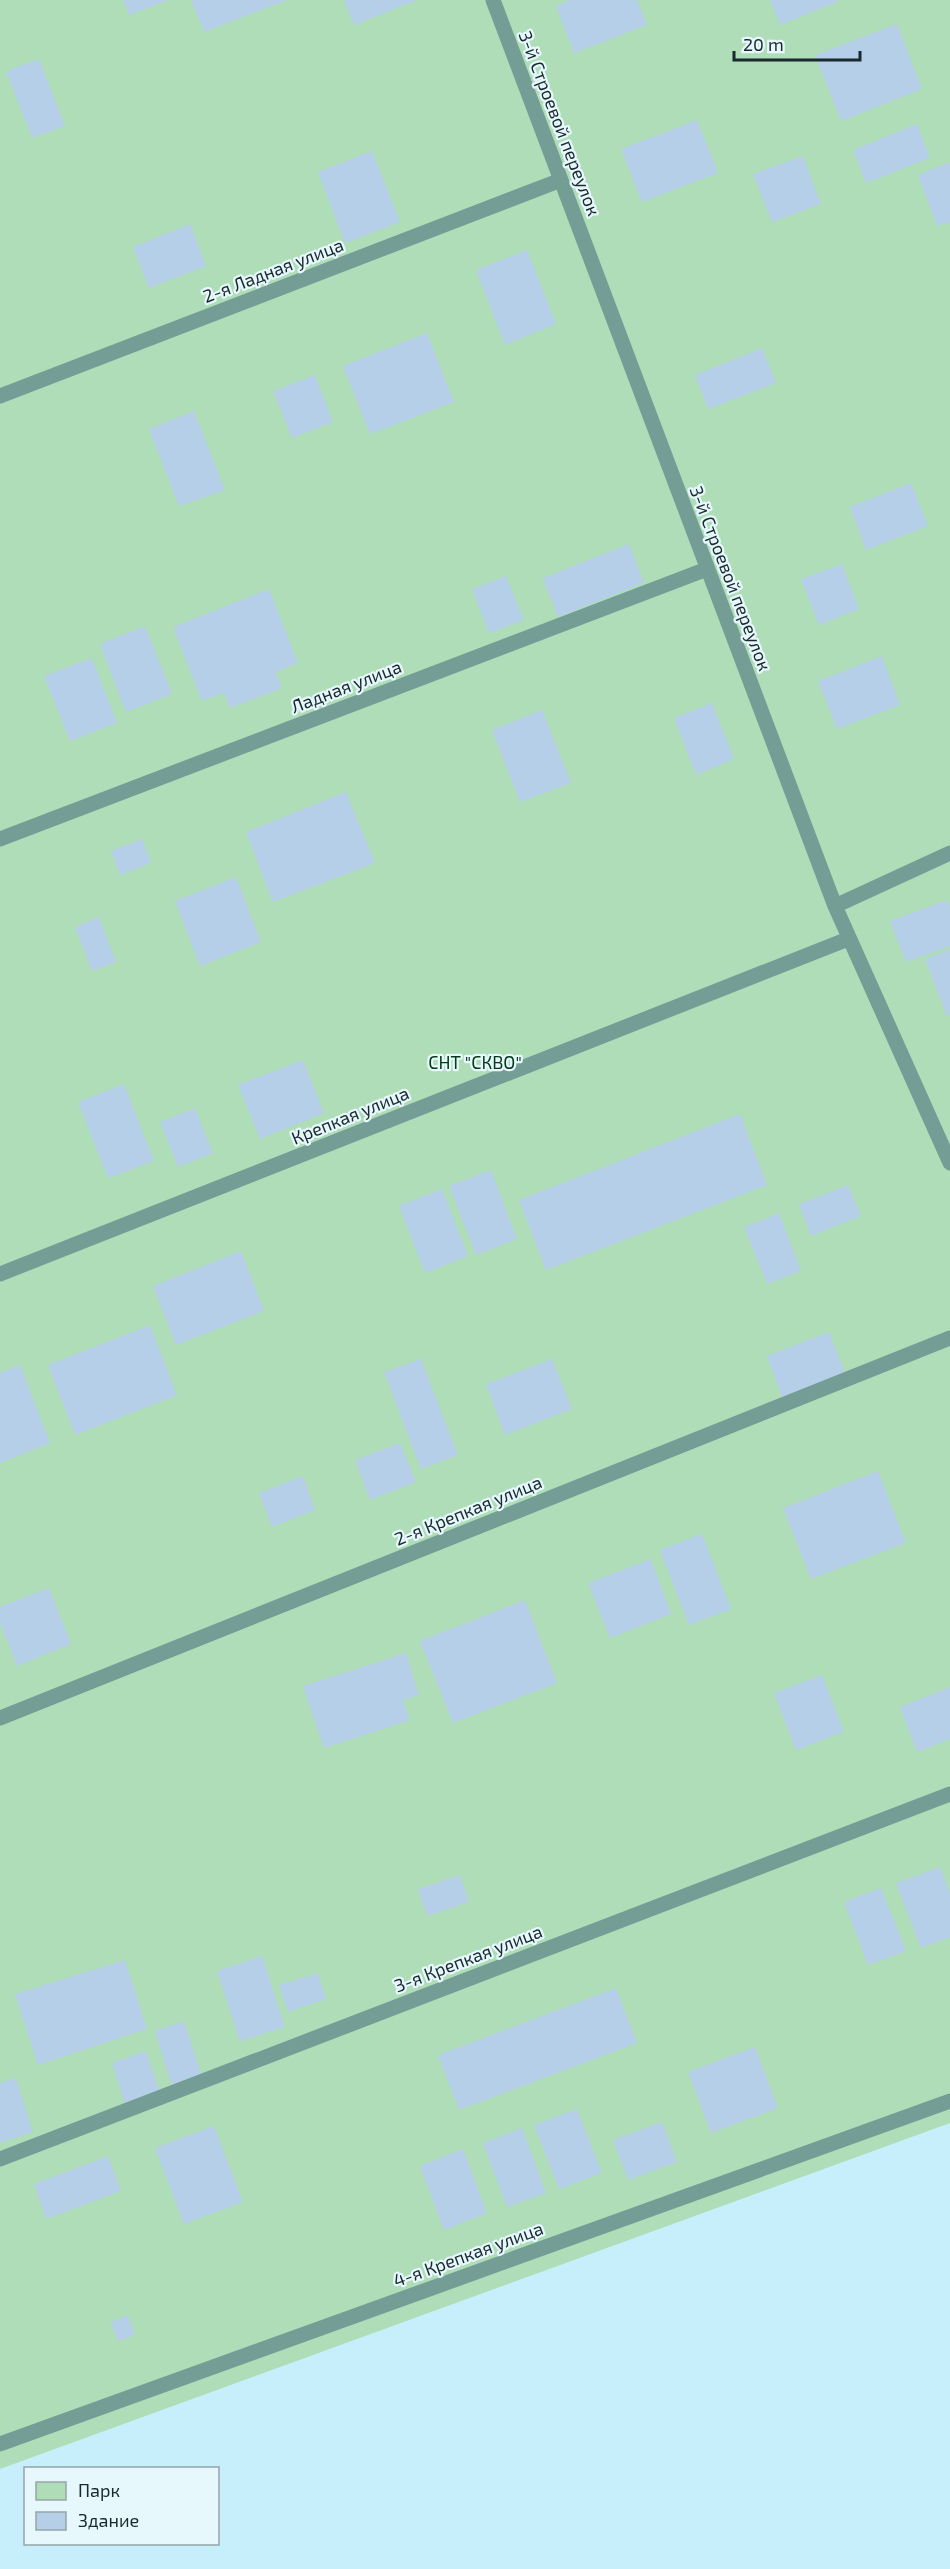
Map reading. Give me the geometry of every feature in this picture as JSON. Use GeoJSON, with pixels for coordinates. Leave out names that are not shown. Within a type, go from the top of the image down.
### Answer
{"type":"FeatureCollection","features":[{"type":"Feature","properties":{"kind":"lane","name":"3-й Строевой переулок"},"geometry":{"type":"LineString","coordinates":[[493,0],[835,906],[950,1163]]}},
{"type":"Feature","properties":{"kind":"lane","name":"2-я Ладная улица"},"geometry":{"type":"LineString","coordinates":[[0,396],[561,180]]}},
{"type":"Feature","properties":{"kind":"lane","name":"Ладная улица"},"geometry":{"type":"LineString","coordinates":[[0,839],[707,569]]}},
{"type":"Feature","properties":{"kind":"lane"},"geometry":{"type":"LineString","coordinates":[[835,906],[950,853]]}},
{"type":"Feature","properties":{"kind":"lane","name":"Крепкая улица"},"geometry":{"type":"LineString","coordinates":[[0,1274],[848,939]]}},
{"type":"Feature","properties":{"kind":"lane","name":"2-я Крепкая улица"},"geometry":{"type":"LineString","coordinates":[[0,1718],[950,1338]]}},
{"type":"Feature","properties":{"kind":"lane","name":"3-я Крепкая улица"},"geometry":{"type":"LineString","coordinates":[[0,2159],[950,1794]]}},
{"type":"Feature","properties":{"kind":"lane","name":"4-я Крепкая улица"},"geometry":{"type":"LineString","coordinates":[[0,2444],[950,2101]]}},
{"type":"Feature","properties":{"kind":"green space","name":"СНТ \"СКВО\""},"geometry":{"type":"Polygon","coordinates":[[[0,0],[950,0],[950,2123],[0,2469],[0,0]]]}},
{"type":"Feature","properties":{"kind":"building"},"geometry":{"type":"Polygon","coordinates":[[[123,0],[169,0],[129,15],[123,0]]]}},
{"type":"Feature","properties":{"kind":"building"},"geometry":{"type":"Polygon","coordinates":[[[191,0],[287,0],[204,32],[191,0]]]}},
{"type":"Feature","properties":{"kind":"building"},"geometry":{"type":"Polygon","coordinates":[[[344,0],[417,0],[354,25],[344,0]]]}},
{"type":"Feature","properties":{"kind":"building"},"geometry":{"type":"Polygon","coordinates":[[[570,0],[637,0],[647,25],[574,53],[556,6],[570,0]]]}},
{"type":"Feature","properties":{"kind":"building"},"geometry":{"type":"Polygon","coordinates":[[[770,0],[837,0],[837,2],[780,25],[770,0]]]}},
{"type":"Feature","properties":{"kind":"building"},"geometry":{"type":"Polygon","coordinates":[[[897,24],[922,89],[841,121],[815,55],[897,24]]]}},
{"type":"Feature","properties":{"kind":"building"},"geometry":{"type":"Polygon","coordinates":[[[39,59],[65,126],[32,138],[6,71],[39,59]]]}},
{"type":"Feature","properties":{"kind":"building"},"geometry":{"type":"Polygon","coordinates":[[[697,120],[718,173],[642,202],[621,149],[697,120]]]}},
{"type":"Feature","properties":{"kind":"building"},"geometry":{"type":"Polygon","coordinates":[[[917,124],[930,158],[866,183],[853,150],[917,124]]]}},
{"type":"Feature","properties":{"kind":"building"},"geometry":{"type":"Polygon","coordinates":[[[372,151],[400,222],[345,243],[318,172],[372,151]]]}},
{"type":"Feature","properties":{"kind":"building"},"geometry":{"type":"Polygon","coordinates":[[[803,156],[821,204],[772,222],[753,174],[803,156]]]}},
{"type":"Feature","properties":{"kind":"building"},"geometry":{"type":"Polygon","coordinates":[[[950,162],[950,222],[937,226],[918,175],[950,162]]]}},
{"type":"Feature","properties":{"kind":"building"},"geometry":{"type":"Polygon","coordinates":[[[190,224],[206,266],[149,288],[133,247],[190,224]]]}},
{"type":"Feature","properties":{"kind":"building"},"geometry":{"type":"Polygon","coordinates":[[[527,250],[556,324],[505,345],[476,270],[527,250]]]}},
{"type":"Feature","properties":{"kind":"building"},"geometry":{"type":"Polygon","coordinates":[[[427,333],[454,402],[370,434],[343,366],[427,333]]]}},
{"type":"Feature","properties":{"kind":"building"},"geometry":{"type":"Polygon","coordinates":[[[762,348],[776,383],[708,409],[695,375],[762,348]]]}},
{"type":"Feature","properties":{"kind":"building"},"geometry":{"type":"Polygon","coordinates":[[[315,375],[333,422],[292,438],[273,391],[315,375]]]}},
{"type":"Feature","properties":{"kind":"building"},"geometry":{"type":"Polygon","coordinates":[[[194,411],[225,490],[179,506],[149,429],[194,411]]]}},
{"type":"Feature","properties":{"kind":"building"},"geometry":{"type":"Polygon","coordinates":[[[911,483],[928,526],[866,550],[850,507],[911,483]]]}},
{"type":"Feature","properties":{"kind":"building"},"geometry":{"type":"Polygon","coordinates":[[[629,544],[644,583],[558,617],[543,578],[629,544]]]}},
{"type":"Feature","properties":{"kind":"building"},"geometry":{"type":"Polygon","coordinates":[[[842,564],[859,609],[819,625],[801,579],[842,564]]]}},
{"type":"Feature","properties":{"kind":"building"},"geometry":{"type":"Polygon","coordinates":[[[506,576],[524,620],[489,633],[472,589],[506,576]]]}},
{"type":"Feature","properties":{"kind":"building"},"geometry":{"type":"Polygon","coordinates":[[[269,589],[298,663],[276,672],[282,688],[230,708],[224,693],[202,701],[173,627],[269,589]]]}},
{"type":"Feature","properties":{"kind":"building"},"geometry":{"type":"Polygon","coordinates":[[[145,626],[172,694],[126,712],[100,644],[145,626]]]}},
{"type":"Feature","properties":{"kind":"building"},"geometry":{"type":"Polygon","coordinates":[[[882,656],[900,705],[837,729],[818,681],[882,656]]]}},
{"type":"Feature","properties":{"kind":"building"},"geometry":{"type":"Polygon","coordinates":[[[92,658],[117,723],[70,741],[44,676],[92,658]]]}},
{"type":"Feature","properties":{"kind":"building"},"geometry":{"type":"Polygon","coordinates":[[[712,703],[734,759],[696,775],[674,718],[712,703]]]}},
{"type":"Feature","properties":{"kind":"building"},"geometry":{"type":"Polygon","coordinates":[[[542,710],[571,783],[520,802],[492,730],[542,710]]]}},
{"type":"Feature","properties":{"kind":"building"},"geometry":{"type":"Polygon","coordinates":[[[346,792],[375,863],[273,902],[246,832],[346,792]]]}},
{"type":"Feature","properties":{"kind":"building"},"geometry":{"type":"Polygon","coordinates":[[[142,839],[151,863],[120,875],[111,851],[142,839]]]}},
{"type":"Feature","properties":{"kind":"building"},"geometry":{"type":"Polygon","coordinates":[[[236,877],[261,942],[200,966],[175,901],[236,877]]]}},
{"type":"Feature","properties":{"kind":"building"},"geometry":{"type":"Polygon","coordinates":[[[947,900],[950,908],[950,946],[906,962],[890,921],[947,900]]]}},
{"type":"Feature","properties":{"kind":"building"},"geometry":{"type":"Polygon","coordinates":[[[99,917],[116,962],[92,971],[75,927],[99,917]]]}},
{"type":"Feature","properties":{"kind":"building"},"geometry":{"type":"Polygon","coordinates":[[[950,949],[950,1015],[947,1016],[925,959],[950,949]]]}},
{"type":"Feature","properties":{"kind":"building"},"geometry":{"type":"Polygon","coordinates":[[[303,1060],[324,1113],[260,1139],[238,1085],[303,1060]]]}},
{"type":"Feature","properties":{"kind":"building"},"geometry":{"type":"Polygon","coordinates":[[[124,1084],[154,1161],[108,1178],[78,1102],[124,1084]]]}},
{"type":"Feature","properties":{"kind":"building"},"geometry":{"type":"Polygon","coordinates":[[[195,1108],[213,1153],[178,1167],[160,1122],[195,1108]]]}},
{"type":"Feature","properties":{"kind":"building"},"geometry":{"type":"Polygon","coordinates":[[[740,1114],[767,1185],[546,1270],[519,1200],[740,1114]]]}},
{"type":"Feature","properties":{"kind":"building"},"geometry":{"type":"Polygon","coordinates":[[[491,1170],[517,1239],[476,1255],[449,1186],[491,1170]]]}},
{"type":"Feature","properties":{"kind":"building"},"geometry":{"type":"Polygon","coordinates":[[[848,1185],[861,1216],[811,1236],[799,1204],[848,1185]]]}},
{"type":"Feature","properties":{"kind":"building"},"geometry":{"type":"Polygon","coordinates":[[[442,1189],[468,1256],[425,1273],[399,1206],[442,1189]]]}},
{"type":"Feature","properties":{"kind":"building"},"geometry":{"type":"Polygon","coordinates":[[[779,1213],[801,1271],[767,1284],[744,1227],[779,1213]]]}},
{"type":"Feature","properties":{"kind":"building"},"geometry":{"type":"Polygon","coordinates":[[[241,1251],[264,1311],[176,1345],[153,1286],[241,1251]]]}},
{"type":"Feature","properties":{"kind":"building"},"geometry":{"type":"Polygon","coordinates":[[[150,1325],[177,1395],[75,1435],[48,1365],[150,1325]]]}},
{"type":"Feature","properties":{"kind":"building"},"geometry":{"type":"Polygon","coordinates":[[[829,1332],[845,1373],[782,1397],[767,1356],[829,1332]]]}},
{"type":"Feature","properties":{"kind":"building"},"geometry":{"type":"Polygon","coordinates":[[[421,1359],[458,1455],[421,1469],[384,1372],[421,1359]]]}},
{"type":"Feature","properties":{"kind":"building"},"geometry":{"type":"Polygon","coordinates":[[[552,1359],[572,1409],[505,1435],[486,1384],[552,1359]]]}},
{"type":"Feature","properties":{"kind":"building"},"geometry":{"type":"Polygon","coordinates":[[[20,1365],[50,1443],[0,1463],[0,1373],[20,1365]]]}},
{"type":"Feature","properties":{"kind":"building"},"geometry":{"type":"Polygon","coordinates":[[[400,1443],[416,1482],[370,1500],[355,1460],[400,1443]]]}},
{"type":"Feature","properties":{"kind":"building"},"geometry":{"type":"Polygon","coordinates":[[[878,1471],[906,1543],[811,1579],[783,1508],[878,1471]]]}},
{"type":"Feature","properties":{"kind":"building"},"geometry":{"type":"Polygon","coordinates":[[[303,1476],[315,1510],[272,1527],[259,1493],[303,1476]]]}},
{"type":"Feature","properties":{"kind":"building"},"geometry":{"type":"Polygon","coordinates":[[[702,1534],[731,1609],[689,1625],[660,1550],[702,1534]]]}},
{"type":"Feature","properties":{"kind":"building"},"geometry":{"type":"Polygon","coordinates":[[[651,1559],[671,1614],[610,1638],[588,1583],[651,1559]]]}},
{"type":"Feature","properties":{"kind":"building"},"geometry":{"type":"Polygon","coordinates":[[[49,1588],[71,1644],[17,1666],[0,1622],[0,1607],[49,1588]]]}},
{"type":"Feature","properties":{"kind":"building"},"geometry":{"type":"Polygon","coordinates":[[[525,1600],[557,1683],[453,1723],[420,1641],[525,1600]]]}},
{"type":"Feature","properties":{"kind":"building"},"geometry":{"type":"Polygon","coordinates":[[[406,1653],[419,1695],[403,1700],[410,1720],[324,1748],[303,1686],[406,1653]]]}},
{"type":"Feature","properties":{"kind":"building"},"geometry":{"type":"Polygon","coordinates":[[[822,1675],[844,1732],[796,1750],[774,1693],[822,1675]]]}},
{"type":"Feature","properties":{"kind":"building"},"geometry":{"type":"Polygon","coordinates":[[[950,1687],[950,1739],[917,1752],[900,1707],[950,1687]]]}},
{"type":"Feature","properties":{"kind":"building"},"geometry":{"type":"Polygon","coordinates":[[[940,1867],[950,1894],[950,1937],[921,1948],[896,1883],[940,1867]]]}},
{"type":"Feature","properties":{"kind":"building"},"geometry":{"type":"Polygon","coordinates":[[[460,1875],[469,1902],[427,1916],[418,1889],[460,1875]]]}},
{"type":"Feature","properties":{"kind":"building"},"geometry":{"type":"Polygon","coordinates":[[[881,1888],[906,1951],[868,1965],[844,1902],[881,1888]]]}},
{"type":"Feature","properties":{"kind":"building"},"geometry":{"type":"Polygon","coordinates":[[[262,1956],[285,2027],[240,2041],[217,1971],[262,1956]]]}},
{"type":"Feature","properties":{"kind":"building"},"geometry":{"type":"Polygon","coordinates":[[[125,1960],[147,2029],[38,2065],[15,1994],[125,1960]]]}},
{"type":"Feature","properties":{"kind":"building"},"geometry":{"type":"Polygon","coordinates":[[[318,1973],[326,1999],[288,2012],[279,1985],[318,1973]]]}},
{"type":"Feature","properties":{"kind":"building"},"geometry":{"type":"Polygon","coordinates":[[[616,1988],[637,2043],[459,2110],[438,2055],[616,1988]]]}},
{"type":"Feature","properties":{"kind":"building"},"geometry":{"type":"Polygon","coordinates":[[[184,2021],[202,2076],[172,2086],[155,2031],[184,2021]]]}},
{"type":"Feature","properties":{"kind":"building"},"geometry":{"type":"Polygon","coordinates":[[[755,2047],[778,2108],[711,2133],[688,2072],[755,2047]]]}},
{"type":"Feature","properties":{"kind":"building"},"geometry":{"type":"Polygon","coordinates":[[[146,2051],[160,2093],[125,2104],[112,2063],[146,2051]]]}},
{"type":"Feature","properties":{"kind":"building"},"geometry":{"type":"Polygon","coordinates":[[[16,2078],[33,2132],[0,2143],[0,2083],[16,2078]]]}},
{"type":"Feature","properties":{"kind":"building"},"geometry":{"type":"Polygon","coordinates":[[[577,2109],[602,2173],[559,2189],[534,2125],[577,2109]]]}},
{"type":"Feature","properties":{"kind":"building"},"geometry":{"type":"Polygon","coordinates":[[[662,2122],[677,2162],[628,2180],[613,2140],[662,2122]]]}},
{"type":"Feature","properties":{"kind":"building"},"geometry":{"type":"Polygon","coordinates":[[[214,2126],[243,2202],[184,2224],[155,2148],[214,2126]]]}},
{"type":"Feature","properties":{"kind":"building"},"geometry":{"type":"Polygon","coordinates":[[[522,2128],[546,2193],[507,2207],[483,2143],[522,2128]]]}},
{"type":"Feature","properties":{"kind":"building"},"geometry":{"type":"Polygon","coordinates":[[[463,2149],[487,2213],[444,2230],[420,2166],[463,2149]]]}},
{"type":"Feature","properties":{"kind":"building"},"geometry":{"type":"Polygon","coordinates":[[[108,2156],[121,2191],[46,2219],[34,2184],[108,2156]]]}},
{"type":"Feature","properties":{"kind":"building"},"geometry":{"type":"Polygon","coordinates":[[[128,2315],[135,2335],[118,2341],[111,2322],[128,2315]]]}}]}
